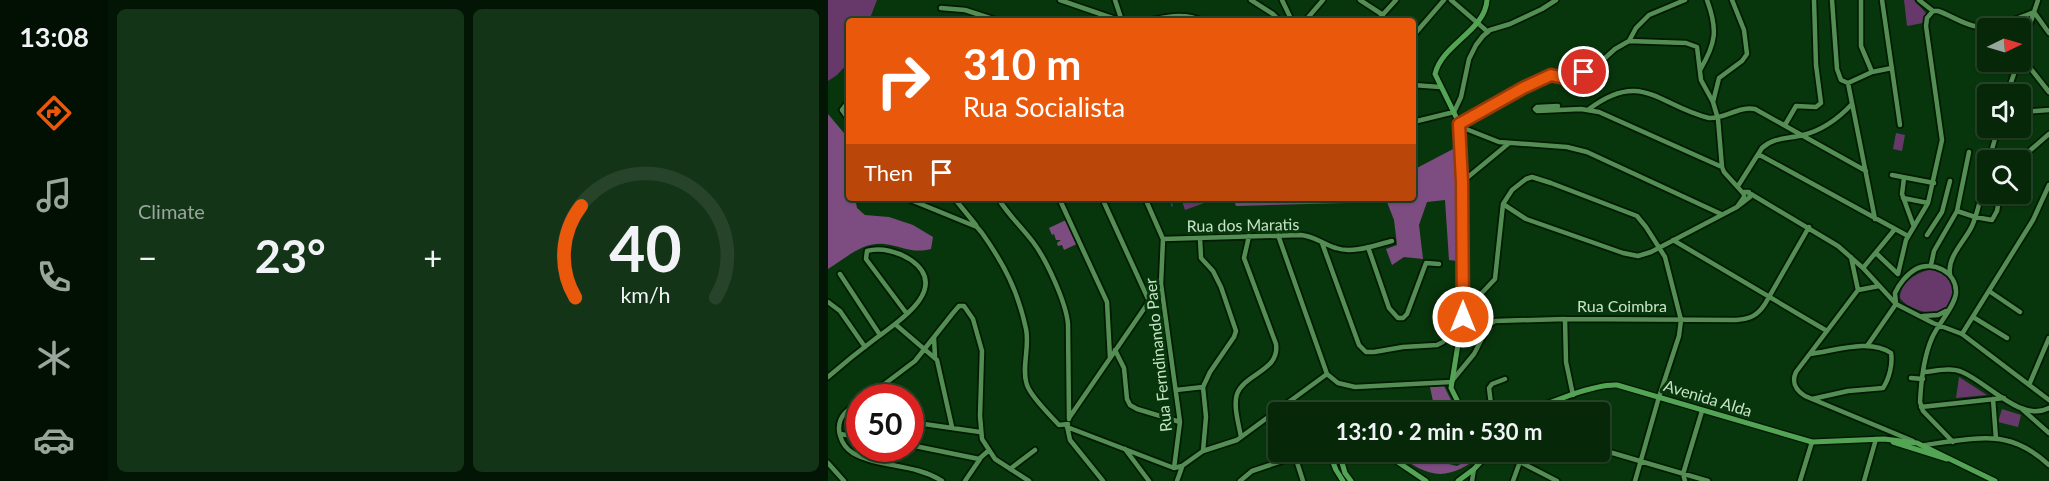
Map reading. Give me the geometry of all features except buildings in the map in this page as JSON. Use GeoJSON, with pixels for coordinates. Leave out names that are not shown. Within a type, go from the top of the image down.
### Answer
{"type":"FeatureCollection","features":[{"type":"Feature","properties":{"kind":"main road"},"geometry":{"type":"LineString","coordinates":[[1458,402],[1452,392],[1451,382],[1456,364],[1463,313],[1460,125],[1436,78],[1437,67],[1485,12],[1488,0]]}},
{"type":"Feature","properties":{"kind":"main road"},"geometry":{"type":"LineString","coordinates":[[1456,364],[1465,366]]}},
{"type":"Feature","properties":{"kind":"main road","name":"Avenida Alda"},"geometry":{"type":"LineString","coordinates":[[1552,402],[1611,385],[1623,386],[1812,442],[1884,439],[1925,445],[1977,476],[1995,481]]}},
{"type":"Feature","properties":{"kind":"main road","name":"Avenida Alda"},"geometry":{"type":"LineString","coordinates":[[1884,439],[1954,461]]}},
{"type":"Feature","properties":{"kind":"main road"},"geometry":{"type":"LineString","coordinates":[[1910,446],[1925,445]]}},
{"type":"Feature","properties":{"kind":"main road"},"geometry":{"type":"LineString","coordinates":[[1333,462],[1343,481]]}},
{"type":"Feature","properties":{"kind":"main road"},"geometry":{"type":"LineString","coordinates":[[1342,462],[1345,473],[1351,481]]}},
{"type":"Feature","properties":{"kind":"main road"},"geometry":{"type":"LineString","coordinates":[[1398,462],[1426,481]]}},
{"type":"Feature","properties":{"kind":"main road"},"geometry":{"type":"LineString","coordinates":[[1458,481],[1481,462]]}},
{"type":"Feature","properties":{"kind":"street"},"geometry":{"type":"LineString","coordinates":[[1060,0],[1113,18]]}},
{"type":"Feature","properties":{"kind":"street"},"geometry":{"type":"LineString","coordinates":[[1115,0],[1121,18]]}},
{"type":"Feature","properties":{"kind":"street"},"geometry":{"type":"LineString","coordinates":[[1251,0],[1277,18]]}},
{"type":"Feature","properties":{"kind":"street"},"geometry":{"type":"LineString","coordinates":[[1282,0],[1291,18]]}},
{"type":"Feature","properties":{"kind":"street"},"geometry":{"type":"LineString","coordinates":[[1308,18],[1323,0]]}},
{"type":"Feature","properties":{"kind":"street"},"geometry":{"type":"LineString","coordinates":[[1360,0],[1383,15]]}},
{"type":"Feature","properties":{"kind":"street"},"geometry":{"type":"LineString","coordinates":[[1380,18],[1396,0]]}},
{"type":"Feature","properties":{"kind":"street"},"geometry":{"type":"LineString","coordinates":[[1416,33],[1444,0]]}},
{"type":"Feature","properties":{"kind":"street"},"geometry":{"type":"LineString","coordinates":[[1451,0],[1488,32]]}},
{"type":"Feature","properties":{"kind":"street"},"geometry":{"type":"LineString","coordinates":[[1416,121],[1454,112],[1461,97],[1469,59],[1476,45],[1488,32],[1521,19],[1556,0]]}},
{"type":"Feature","properties":{"kind":"street"},"geometry":{"type":"LineString","coordinates":[[1460,125],[1523,88],[1551,75],[1564,78],[1591,69],[1615,49],[1629,41],[1648,15],[1685,0]]}},
{"type":"Feature","properties":{"kind":"street"},"geometry":{"type":"LineString","coordinates":[[1700,70],[1712,50],[1715,32],[1714,20],[1707,0]]}},
{"type":"Feature","properties":{"kind":"street"},"geometry":{"type":"LineString","coordinates":[[1713,102],[1719,78],[1742,61],[1747,54],[1744,30],[1732,0]]}},
{"type":"Feature","properties":{"kind":"street"},"geometry":{"type":"LineString","coordinates":[[1785,125],[1796,106],[1816,107],[1821,103],[1816,65],[1814,0]]}},
{"type":"Feature","properties":{"kind":"street"},"geometry":{"type":"LineString","coordinates":[[1832,0],[1837,69],[1841,80],[1848,83],[1872,72],[1892,68]]}},
{"type":"Feature","properties":{"kind":"street"},"geometry":{"type":"LineString","coordinates":[[1861,0],[1861,46],[1872,72]]}},
{"type":"Feature","properties":{"kind":"street"},"geometry":{"type":"LineString","coordinates":[[1882,0],[1900,125]]}},
{"type":"Feature","properties":{"kind":"street"},"geometry":{"type":"LineString","coordinates":[[1919,0],[1933,11],[1973,26],[1999,25],[2034,12]]}},
{"type":"Feature","properties":{"kind":"street"},"geometry":{"type":"LineString","coordinates":[[2031,21],[2038,0]]}},
{"type":"Feature","properties":{"kind":"street"},"geometry":{"type":"LineString","coordinates":[[941,8],[957,8],[988,18]]}},
{"type":"Feature","properties":{"kind":"street"},"geometry":{"type":"LineString","coordinates":[[1898,274],[1902,250],[1928,203],[1934,183],[1942,134],[1926,26],[1927,18],[1933,11]]}},
{"type":"Feature","properties":{"kind":"street"},"geometry":{"type":"LineString","coordinates":[[2034,12],[2049,33]]}},
{"type":"Feature","properties":{"kind":"street"},"geometry":{"type":"LineString","coordinates":[[1171,18],[1186,15],[1194,18]]}},
{"type":"Feature","properties":{"kind":"street"},"geometry":{"type":"LineString","coordinates":[[1629,41],[1694,44],[1698,50],[1702,85],[1713,102],[1719,119],[1722,166],[1724,172],[1738,187],[1748,195],[1757,198],[1838,246],[1863,268],[1896,304],[1962,334],[2049,400]]}},
{"type":"Feature","properties":{"kind":"street"},"geometry":{"type":"LineString","coordinates":[[2031,68],[2049,92]]}},
{"type":"Feature","properties":{"kind":"street"},"geometry":{"type":"LineString","coordinates":[[1848,83],[1875,219]]}},
{"type":"Feature","properties":{"kind":"street"},"geometry":{"type":"LineString","coordinates":[[1416,85],[1440,87]]}},
{"type":"Feature","properties":{"kind":"street"},"geometry":{"type":"LineString","coordinates":[[1589,110],[1604,99],[1635,90],[1648,92],[1702,117],[1719,119],[1741,109],[1750,108],[1758,110],[1866,171]]}},
{"type":"Feature","properties":{"kind":"street"},"geometry":{"type":"LineString","coordinates":[[1738,187],[1758,154],[1768,143],[1773,140],[1803,135],[1833,122],[1852,104]]}},
{"type":"Feature","properties":{"kind":"street"},"geometry":{"type":"LineString","coordinates":[[1558,106],[1535,109],[1537,111],[1589,110],[1609,115],[1722,166]]}},
{"type":"Feature","properties":{"kind":"street"},"geometry":{"type":"LineString","coordinates":[[2031,111],[2049,110]]}},
{"type":"Feature","properties":{"kind":"street"},"geometry":{"type":"LineString","coordinates":[[1460,125],[1491,140],[1567,147],[1587,152],[1721,214]]}},
{"type":"Feature","properties":{"kind":"street"},"geometry":{"type":"LineString","coordinates":[[2031,150],[2049,134]]}},
{"type":"Feature","properties":{"kind":"street"},"geometry":{"type":"LineString","coordinates":[[1462,182],[1508,143]]}},
{"type":"Feature","properties":{"kind":"street"},"geometry":{"type":"LineString","coordinates":[[1931,266],[1934,251],[1957,211],[1969,152]]}},
{"type":"Feature","properties":{"kind":"street"},"geometry":{"type":"LineString","coordinates":[[1758,154],[1908,236]]}},
{"type":"Feature","properties":{"kind":"street"},"geometry":{"type":"LineString","coordinates":[[1892,176],[1934,183]]}},
{"type":"Feature","properties":{"kind":"street"},"geometry":{"type":"LineString","coordinates":[[1322,243],[1359,345],[1366,352],[1374,352],[1437,345],[1443,342],[1463,313],[1495,279],[1504,202],[1512,190],[1526,179],[1536,178],[1632,213],[1640,219],[1660,248],[1669,271],[1681,320],[1679,336],[1635,481]]}},
{"type":"Feature","properties":{"kind":"street"},"geometry":{"type":"LineString","coordinates":[[1904,178],[1903,198],[1914,227]]}},
{"type":"Feature","properties":{"kind":"street"},"geometry":{"type":"LineString","coordinates":[[1927,235],[1942,212],[1950,181]]}},
{"type":"Feature","properties":{"kind":"street"},"geometry":{"type":"LineString","coordinates":[[1962,334],[2024,235],[2049,185]]}},
{"type":"Feature","properties":{"kind":"street"},"geometry":{"type":"LineString","coordinates":[[1504,202],[1526,219],[1631,255],[1644,255],[1737,207],[1748,195]]}},
{"type":"Feature","properties":{"kind":"street"},"geometry":{"type":"LineString","coordinates":[[1903,198],[1928,203]]}},
{"type":"Feature","properties":{"kind":"street"},"geometry":{"type":"LineString","coordinates":[[915,201],[977,227]]}},
{"type":"Feature","properties":{"kind":"street"},"geometry":{"type":"LineString","coordinates":[[956,201],[977,227],[1008,274],[1019,297],[1027,334],[1028,387],[1101,479],[1093,481]]}},
{"type":"Feature","properties":{"kind":"street"},"geometry":{"type":"LineString","coordinates":[[1000,201],[1036,246],[1065,308],[1068,324],[1070,440]]}},
{"type":"Feature","properties":{"kind":"street"},"geometry":{"type":"LineString","coordinates":[[1002,206],[1004,201]]}},
{"type":"Feature","properties":{"kind":"street"},"geometry":{"type":"LineString","coordinates":[[1060,201],[1107,302],[1110,358]]}},
{"type":"Feature","properties":{"kind":"street"},"geometry":{"type":"LineString","coordinates":[[1103,201],[1149,301]]}},
{"type":"Feature","properties":{"kind":"street"},"geometry":{"type":"LineString","coordinates":[[1146,201],[1163,239]]}},
{"type":"Feature","properties":{"kind":"street"},"geometry":{"type":"LineString","coordinates":[[1953,442],[1921,407],[1923,379],[1930,342],[1956,297],[1950,265],[1972,226],[1978,204]]}},
{"type":"Feature","properties":{"kind":"street"},"geometry":{"type":"LineString","coordinates":[[1957,211],[1975,217],[1994,219],[1998,204]]}},
{"type":"Feature","properties":{"kind":"street"},"geometry":{"type":"LineString","coordinates":[[1942,212],[1953,218]]}},
{"type":"Feature","properties":{"kind":"street","name":"Rua Coimbra"},"geometry":{"type":"LineString","coordinates":[[1451,382],[1474,354],[1489,325],[1493,322],[1565,319],[1748,319],[1758,314],[1809,228]]}},
{"type":"Feature","properties":{"kind":"street"},"geometry":{"type":"LineString","coordinates":[[1863,268],[1895,230]]}},
{"type":"Feature","properties":{"kind":"street"},"geometry":{"type":"LineString","coordinates":[[1278,235],[1327,374],[1338,382],[1355,387],[1451,382]]}},
{"type":"Feature","properties":{"kind":"street"},"geometry":{"type":"LineString","coordinates":[[1241,437],[1237,395],[1242,387],[1273,361],[1277,352],[1244,258],[1249,236]]}},
{"type":"Feature","properties":{"kind":"street","name":"Rua dos Maratis"},"geometry":{"type":"LineString","coordinates":[[1163,239],[1308,236],[1346,250],[1392,241]]}},
{"type":"Feature","properties":{"kind":"street"},"geometry":{"type":"LineString","coordinates":[[1200,238],[1202,258],[1221,287],[1236,331],[1203,387],[1206,417],[1203,451]]}},
{"type":"Feature","properties":{"kind":"street","name":"Rua Ferndinando Paer"},"geometry":{"type":"LineString","coordinates":[[1163,239],[1161,284],[1180,422],[1174,468]]}},
{"type":"Feature","properties":{"kind":"street"},"geometry":{"type":"LineString","coordinates":[[1673,240],[1827,331]]}},
{"type":"Feature","properties":{"kind":"street"},"geometry":{"type":"LineString","coordinates":[[1368,247],[1389,308],[1398,318],[1407,314],[1426,263],[1439,264]]}},
{"type":"Feature","properties":{"kind":"street"},"geometry":{"type":"LineString","coordinates":[[828,377],[907,314],[919,302],[926,287],[918,266],[908,258],[894,252],[867,251],[866,259],[907,314]]}},
{"type":"Feature","properties":{"kind":"street"},"geometry":{"type":"LineString","coordinates":[[1876,253],[1898,274],[1902,282]]}},
{"type":"Feature","properties":{"kind":"street"},"geometry":{"type":"LineString","coordinates":[[1851,257],[1858,290]]}},
{"type":"Feature","properties":{"kind":"street"},"geometry":{"type":"LineString","coordinates":[[1937,267],[1947,264],[1953,258]]}},
{"type":"Feature","properties":{"kind":"street"},"geometry":{"type":"LineString","coordinates":[[1917,443],[1812,399],[1800,392],[1794,382],[1796,372],[1858,290],[1879,286],[1890,290],[1916,269],[1931,266],[1950,274]]}},
{"type":"Feature","properties":{"kind":"street"},"geometry":{"type":"LineString","coordinates":[[840,274],[880,335]]}},
{"type":"Feature","properties":{"kind":"street"},"geometry":{"type":"LineString","coordinates":[[1867,346],[1896,304],[1894,293],[1902,282]]}},
{"type":"Feature","properties":{"kind":"street"},"geometry":{"type":"LineString","coordinates":[[1068,423],[1161,284]]}},
{"type":"Feature","properties":{"kind":"street"},"geometry":{"type":"LineString","coordinates":[[1989,291],[2020,312]]}},
{"type":"Feature","properties":{"kind":"street"},"geometry":{"type":"LineString","coordinates":[[828,302],[840,311],[865,347]]}},
{"type":"Feature","properties":{"kind":"street"},"geometry":{"type":"LineString","coordinates":[[885,384],[926,350],[957,307],[967,308],[973,319],[982,351],[980,432],[988,451],[995,459],[1029,481]]}},
{"type":"Feature","properties":{"kind":"street"},"geometry":{"type":"LineString","coordinates":[[1923,316],[1938,315],[1948,310]]}},
{"type":"Feature","properties":{"kind":"street"},"geometry":{"type":"LineString","coordinates":[[1973,317],[2007,338]]}},
{"type":"Feature","properties":{"kind":"street"},"geometry":{"type":"LineString","coordinates":[[1565,319],[1566,362],[1573,395]]}},
{"type":"Feature","properties":{"kind":"street"},"geometry":{"type":"LineString","coordinates":[[895,324],[935,357]]}},
{"type":"Feature","properties":{"kind":"street"},"geometry":{"type":"LineString","coordinates":[[934,338],[935,357],[940,369],[952,428]]}},
{"type":"Feature","properties":{"kind":"street"},"geometry":{"type":"LineString","coordinates":[[2029,385],[2049,338]]}},
{"type":"Feature","properties":{"kind":"street"},"geometry":{"type":"LineString","coordinates":[[1810,354],[1867,346],[1888,350],[1892,353],[1889,373],[1883,388],[1848,391],[1812,399]]}},
{"type":"Feature","properties":{"kind":"street"},"geometry":{"type":"LineString","coordinates":[[1115,350],[1124,368],[1127,399],[1130,405],[1180,422]]}},
{"type":"Feature","properties":{"kind":"street"},"geometry":{"type":"LineString","coordinates":[[1924,372],[1946,370],[1962,372],[2020,408],[2049,433]]}},
{"type":"Feature","properties":{"kind":"street"},"geometry":{"type":"LineString","coordinates":[[1059,425],[1068,423],[1174,468],[1182,466],[1203,451],[1241,437],[1327,374]]}},
{"type":"Feature","properties":{"kind":"street"},"geometry":{"type":"LineString","coordinates":[[1911,378],[1923,379]]}},
{"type":"Feature","properties":{"kind":"street"},"geometry":{"type":"LineString","coordinates":[[1491,402],[1489,388],[1492,384],[1505,379]]}},
{"type":"Feature","properties":{"kind":"street"},"geometry":{"type":"LineString","coordinates":[[1176,390],[1203,387]]}},
{"type":"Feature","properties":{"kind":"street"},"geometry":{"type":"LineString","coordinates":[[1921,407],[2004,398]]}},
{"type":"Feature","properties":{"kind":"street"},"geometry":{"type":"LineString","coordinates":[[1993,399],[1996,439]]}},
{"type":"Feature","properties":{"kind":"street"},"geometry":{"type":"LineString","coordinates":[[2020,408],[2035,412],[2049,408]]}},
{"type":"Feature","properties":{"kind":"street"},"geometry":{"type":"LineString","coordinates":[[1685,481],[1683,474],[1702,411]]}},
{"type":"Feature","properties":{"kind":"street"},"geometry":{"type":"LineString","coordinates":[[846,413],[839,425],[846,447],[858,455],[914,469],[942,481]]}},
{"type":"Feature","properties":{"kind":"street"},"geometry":{"type":"LineString","coordinates":[[924,424],[980,432]]}},
{"type":"Feature","properties":{"kind":"street"},"geometry":{"type":"LineString","coordinates":[[840,434],[846,435]]}},
{"type":"Feature","properties":{"kind":"street"},"geometry":{"type":"LineString","coordinates":[[1864,481],[1876,439]]}},
{"type":"Feature","properties":{"kind":"street"},"geometry":{"type":"LineString","coordinates":[[1925,445],[2005,440],[2026,449],[2049,465]]}},
{"type":"Feature","properties":{"kind":"street"},"geometry":{"type":"LineString","coordinates":[[1800,481],[1812,442]]}},
{"type":"Feature","properties":{"kind":"street"},"geometry":{"type":"LineString","coordinates":[[924,447],[980,459]]}},
{"type":"Feature","properties":{"kind":"street"},"geometry":{"type":"LineString","coordinates":[[1125,448],[1149,481]]}},
{"type":"Feature","properties":{"kind":"street"},"geometry":{"type":"LineString","coordinates":[[1010,469],[1035,450]]}},
{"type":"Feature","properties":{"kind":"street"},"geometry":{"type":"LineString","coordinates":[[966,481],[988,451]]}},
{"type":"Feature","properties":{"kind":"street"},"geometry":{"type":"LineString","coordinates":[[1610,452],[1708,481]]}},
{"type":"Feature","properties":{"kind":"street"},"geometry":{"type":"LineString","coordinates":[[1240,481],[1252,471],[1278,462]]}},
{"type":"Feature","properties":{"kind":"street"},"geometry":{"type":"LineString","coordinates":[[1297,462],[1303,481]]}},
{"type":"Feature","properties":{"kind":"street"},"geometry":{"type":"LineString","coordinates":[[828,463],[844,481]]}},
{"type":"Feature","properties":{"kind":"street"},"geometry":{"type":"LineString","coordinates":[[1513,481],[1520,463],[1553,480]]}},
{"type":"Feature","properties":{"kind":"street"},"geometry":{"type":"LineString","coordinates":[[1177,481],[1182,466]]}},
{"type":"Feature","properties":{"kind":"street"},"geometry":{"type":"LineString","coordinates":[[1472,481],[1474,469]]}},
{"type":"Feature","properties":{"kind":"shaded area"},"geometry":{"type":"Polygon","coordinates":[[[828,0],[877,0],[870,18],[846,18],[846,65],[828,81],[828,0]]]}},
{"type":"Feature","properties":{"kind":"shaded area"},"geometry":{"type":"Polygon","coordinates":[[[1904,0],[1914,0],[1926,13],[1923,23],[1907,26],[1904,0]]]}},
{"type":"Feature","properties":{"kind":"shaded area"},"geometry":{"type":"Polygon","coordinates":[[[828,114],[846,135],[846,201],[856,201],[857,208],[865,215],[889,217],[913,225],[933,237],[931,249],[912,250],[876,244],[861,248],[828,269],[828,114]]]}},
{"type":"Feature","properties":{"kind":"shaded area"},"geometry":{"type":"Polygon","coordinates":[[[1896,133],[1905,135],[1902,151],[1893,149],[1896,133]]]}},
{"type":"Feature","properties":{"kind":"shaded area"},"geometry":{"type":"Polygon","coordinates":[[[1455,148],[1458,261],[1449,260],[1445,200],[1427,202],[1419,225],[1423,259],[1404,257],[1392,265],[1386,249],[1397,245],[1394,220],[1387,202],[1236,206],[1234,201],[1416,201],[1416,168],[1455,148]]]}},
{"type":"Feature","properties":{"kind":"shaded area"},"geometry":{"type":"Polygon","coordinates":[[[1182,201],[1210,201],[1185,210],[1182,201]]]}},
{"type":"Feature","properties":{"kind":"shaded area"},"geometry":{"type":"Polygon","coordinates":[[[1068,219],[1079,243],[1064,250],[1062,245],[1058,246],[1057,243],[1061,240],[1056,240],[1049,228],[1068,219]]]}},
{"type":"Feature","properties":{"kind":"shaded area"},"geometry":{"type":"Polygon","coordinates":[[[1935,269],[1945,274],[1951,281],[1954,290],[1948,306],[1940,311],[1929,313],[1903,302],[1900,298],[1901,292],[1907,282],[1917,274],[1935,269]]]}},
{"type":"Feature","properties":{"kind":"shaded area"},"geometry":{"type":"Polygon","coordinates":[[[1959,377],[1987,395],[1956,398],[1959,377]]]}},
{"type":"Feature","properties":{"kind":"shaded area"},"geometry":{"type":"Polygon","coordinates":[[[1444,386],[1452,402],[1433,402],[1430,387],[1444,386]]]}},
{"type":"Feature","properties":{"kind":"shaded area"},"geometry":{"type":"Polygon","coordinates":[[[2002,409],[2021,415],[2018,427],[1998,422],[2002,409]]]}},
{"type":"Feature","properties":{"kind":"shaded area"},"geometry":{"type":"Polygon","coordinates":[[[1407,462],[1441,462],[1457,466],[1464,462],[1472,462],[1450,473],[1440,474],[1407,462]]]}},
{"type":"Feature","properties":{"kind":"waterway"},"geometry":{"type":"LineString","coordinates":[[1171,201],[1172,206]]}},
{"type":"Feature","properties":{"kind":"route"},"geometry":{"type":"LineString","coordinates":[[1463,317],[1461,127],[1459,124],[1551,75],[1564,78],[1584,72]]}}]}
